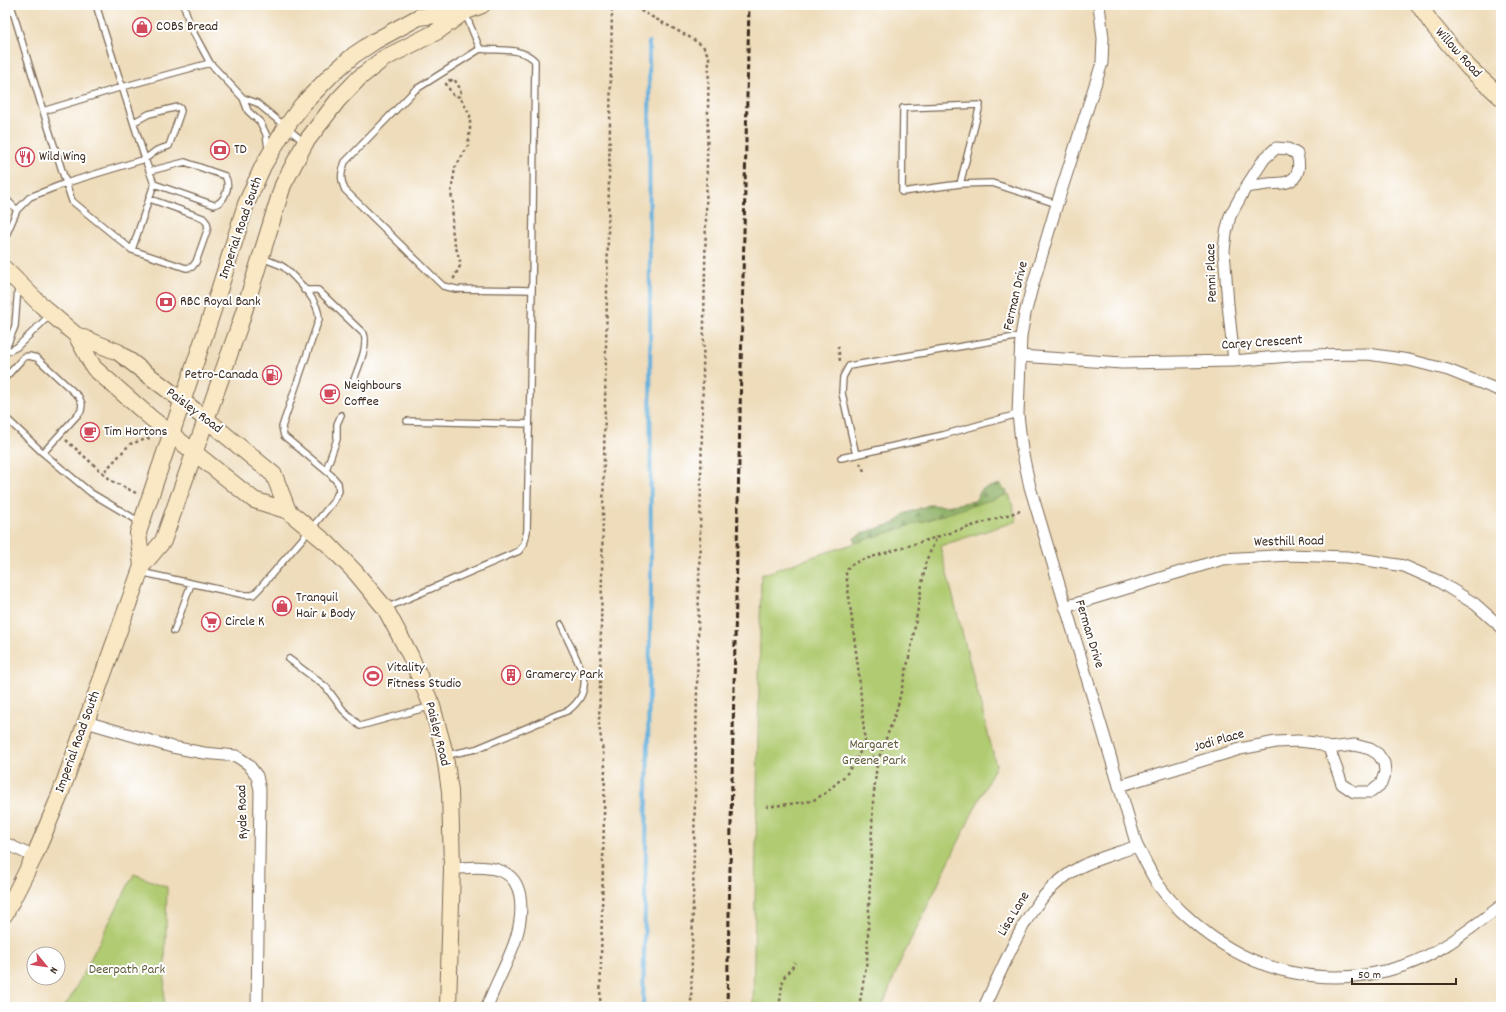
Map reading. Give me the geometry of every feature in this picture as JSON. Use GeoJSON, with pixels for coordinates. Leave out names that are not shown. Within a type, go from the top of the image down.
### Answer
{"type":"FeatureCollection","features":[{"type":"Feature","properties":{"kind":"street","name":"Imperial Road South"},"geometry":{"type":"LineString","coordinates":[[141,569],[138,533],[246,204],[268,156],[302,104],[332,74],[354,55],[375,41],[419,17],[482,5]]}},
{"type":"Feature","properties":{"kind":"street","name":"Ferman Drive"},"geometry":{"type":"LineString","coordinates":[[1099,5],[1103,38],[1102,63],[1029,296],[1021,336],[1018,414],[1022,450],[1030,487],[1137,846],[1158,884],[1180,910],[1203,931],[1229,949],[1265,966],[1304,975],[1334,978],[1362,976],[1407,965],[1445,946],[1501,906]]}},
{"type":"Feature","properties":{"kind":"street","name":"Willow Road"},"geometry":{"type":"LineString","coordinates":[[1419,5],[1432,24],[1469,68],[1501,97]]}},
{"type":"Feature","properties":{"kind":"street","name":"Imperial Road South"},"geometry":{"type":"LineString","coordinates":[[5,914],[34,857],[58,800],[141,569],[163,541],[240,324],[283,185],[305,143],[338,100],[360,78],[383,59],[438,31],[463,8]]}},
{"type":"Feature","properties":{"kind":"street","name":"Penni Place"},"geometry":{"type":"LineString","coordinates":[[1234,361],[1224,250],[1230,216],[1246,187],[1264,159],[1276,148],[1288,149],[1296,154],[1299,162],[1299,170],[1294,178],[1287,182],[1246,187]]}},
{"type":"Feature","properties":{"kind":"street","name":"Paisley Road"},"geometry":{"type":"LineString","coordinates":[[10,278],[76,335],[118,352],[206,419],[274,474],[288,511]]}},
{"type":"Feature","properties":{"kind":"street","name":"Paisley Road"},"geometry":{"type":"LineString","coordinates":[[76,335],[94,368],[194,453],[254,500],[288,511],[328,544],[356,573],[385,608],[410,655],[432,706],[444,756],[450,791],[452,868],[448,1007]]}},
{"type":"Feature","properties":{"kind":"street","name":"Carey Crescent"},"geometry":{"type":"LineString","coordinates":[[1020,356],[1122,363],[1234,361],[1300,355],[1368,354],[1409,360],[1448,370],[1501,391]]}},
{"type":"Feature","properties":{"kind":"street","name":"Westhill Road"},"geometry":{"type":"LineString","coordinates":[[1065,607],[1223,559],[1289,555],[1348,557],[1404,566],[1438,581],[1475,604],[1501,627]]}},
{"type":"Feature","properties":{"kind":"street","name":"Ryde Road"},"geometry":{"type":"LineString","coordinates":[[86,722],[172,747],[204,754],[236,756],[248,764],[257,776],[260,790],[256,1007]]}},
{"type":"Feature","properties":{"kind":"street","name":"Jodi Place"},"geometry":{"type":"LineString","coordinates":[[1120,786],[1240,749],[1276,742],[1298,741],[1316,743],[1329,748],[1355,746],[1370,748],[1378,754],[1384,763],[1385,772],[1381,784],[1371,792],[1354,792],[1342,784],[1329,748]]}},
{"type":"Feature","properties":{"kind":"street"},"geometry":{"type":"LineString","coordinates":[[5,843],[34,857]]}},
{"type":"Feature","properties":{"kind":"street","name":"Lisa Lane"},"geometry":{"type":"LineString","coordinates":[[986,1006],[1020,929],[1030,912],[1044,895],[1060,880],[1081,866],[1137,846]]}},
{"type":"Feature","properties":{"kind":"street"},"geometry":{"type":"LineString","coordinates":[[452,868],[486,868],[500,871],[510,876],[518,888],[521,905],[516,939],[505,968],[492,992],[487,1007]]}},
{"type":"Feature","properties":{"kind":"lane"},"geometry":{"type":"LineString","coordinates":[[11,5],[72,202],[132,250],[186,268],[192,267],[196,262],[208,228],[207,223],[203,218],[150,199]]}},
{"type":"Feature","properties":{"kind":"lane"},"geometry":{"type":"LineString","coordinates":[[96,5],[154,184],[132,250]]}},
{"type":"Feature","properties":{"kind":"lane"},"geometry":{"type":"LineString","coordinates":[[184,5],[190,26],[210,63],[243,98],[248,111],[260,122],[266,134],[268,156]]}},
{"type":"Feature","properties":{"kind":"lane"},"geometry":{"type":"LineString","coordinates":[[463,8],[480,49]]}},
{"type":"Feature","properties":{"kind":"lane"},"geometry":{"type":"LineString","coordinates":[[385,608],[519,551],[524,544],[527,531],[532,290],[535,61],[531,56],[524,52],[480,49],[415,90],[345,162],[341,171],[340,181],[345,190],[443,286],[456,289],[532,290]]}},
{"type":"Feature","properties":{"kind":"lane"},"geometry":{"type":"LineString","coordinates":[[43,111],[122,87],[210,63]]}},
{"type":"Feature","properties":{"kind":"lane"},"geometry":{"type":"LineString","coordinates":[[243,98],[257,103],[305,143]]}},
{"type":"Feature","properties":{"kind":"lane"},"geometry":{"type":"LineString","coordinates":[[960,184],[980,105],[903,108],[902,192],[960,184],[992,183],[1057,204]]}},
{"type":"Feature","properties":{"kind":"lane"},"geometry":{"type":"LineString","coordinates":[[5,238],[17,210],[30,197],[66,183],[145,159],[157,150],[169,146],[181,111],[178,107],[149,114],[134,122]]}},
{"type":"Feature","properties":{"kind":"lane"},"geometry":{"type":"LineString","coordinates":[[150,171],[185,162],[225,176],[228,184],[223,198],[219,203],[214,204],[154,184]]}},
{"type":"Feature","properties":{"kind":"lane"},"geometry":{"type":"LineString","coordinates":[[5,198],[17,210]]}},
{"type":"Feature","properties":{"kind":"lane"},"geometry":{"type":"LineString","coordinates":[[141,569],[192,584],[245,595],[253,595],[310,530],[333,502],[339,491],[338,483],[326,470],[284,436],[282,427],[319,319],[319,311],[315,302],[285,268],[260,257]]}},
{"type":"Feature","properties":{"kind":"lane"},"geometry":{"type":"LineString","coordinates":[[5,352],[16,326],[10,278]]}},
{"type":"Feature","properties":{"kind":"lane"},"geometry":{"type":"LineString","coordinates":[[304,290],[318,290],[364,334],[366,339],[365,347],[352,385]]}},
{"type":"Feature","properties":{"kind":"lane"},"geometry":{"type":"LineString","coordinates":[[5,352],[17,347],[51,314]]}},
{"type":"Feature","properties":{"kind":"lane"},"geometry":{"type":"LineString","coordinates":[[856,455],[842,393],[843,377],[849,366],[1021,336]]}},
{"type":"Feature","properties":{"kind":"lane"},"geometry":{"type":"LineString","coordinates":[[5,378],[24,357],[29,356],[37,358],[79,397],[82,404],[81,411],[43,453]]}},
{"type":"Feature","properties":{"kind":"lane"},"geometry":{"type":"LineString","coordinates":[[841,458],[943,435],[1018,414]]}},
{"type":"Feature","properties":{"kind":"lane"},"geometry":{"type":"LineString","coordinates":[[326,470],[337,439],[337,424],[341,415]]}},
{"type":"Feature","properties":{"kind":"lane"},"geometry":{"type":"LineString","coordinates":[[5,417],[43,453],[91,493],[142,524]]}},
{"type":"Feature","properties":{"kind":"lane"},"geometry":{"type":"LineString","coordinates":[[408,421],[529,424]]}},
{"type":"Feature","properties":{"kind":"lane"},"geometry":{"type":"LineString","coordinates":[[174,630],[192,584]]}},
{"type":"Feature","properties":{"kind":"lane"},"geometry":{"type":"LineString","coordinates":[[444,756],[476,748],[569,710],[576,704],[583,694],[585,683],[584,675],[561,625]]}},
{"type":"Feature","properties":{"kind":"lane"},"geometry":{"type":"LineString","coordinates":[[289,659],[326,687],[343,710],[360,726],[432,706]]}},
{"type":"Feature","properties":{"kind":"path"},"geometry":{"type":"LineString","coordinates":[[630,5],[691,38],[703,46],[709,57],[691,1007]]}},
{"type":"Feature","properties":{"kind":"path"},"geometry":{"type":"LineString","coordinates":[[600,1007],[605,767],[599,724],[612,10]]}},
{"type":"Feature","properties":{"kind":"path"},"geometry":{"type":"LineString","coordinates":[[444,72],[450,81]]}},
{"type":"Feature","properties":{"kind":"path"},"geometry":{"type":"LineString","coordinates":[[449,288],[460,266],[452,228],[453,203],[450,193],[455,168],[468,146],[470,115],[460,96],[461,90],[454,79],[446,84],[453,95],[460,96]]}},
{"type":"Feature","properties":{"kind":"path"},"geometry":{"type":"LineString","coordinates":[[62,437],[112,481],[140,495]]}},
{"type":"Feature","properties":{"kind":"path"},"geometry":{"type":"LineString","coordinates":[[103,473],[130,444],[150,438]]}},
{"type":"Feature","properties":{"kind":"path"},"geometry":{"type":"LineString","coordinates":[[877,763],[865,744],[859,674],[846,573],[849,566],[859,561],[1020,511]]}},
{"type":"Feature","properties":{"kind":"path"},"geometry":{"type":"LineString","coordinates":[[860,1007],[867,960],[873,802],[877,763],[897,709],[911,649],[926,561],[937,537]]}},
{"type":"Feature","properties":{"kind":"path"},"geometry":{"type":"LineString","coordinates":[[766,806],[812,801],[824,794],[846,775],[865,744]]}},
{"type":"Feature","properties":{"kind":"path"},"geometry":{"type":"LineString","coordinates":[[778,1007],[781,1000],[784,976],[793,967],[795,962]]}},
{"type":"Feature","properties":{"kind":"green space"},"geometry":{"type":"Polygon","coordinates":[[[1000,484],[1007,491],[999,514],[857,549],[854,538],[863,533],[895,523],[904,514],[929,505],[946,506],[975,501],[982,489],[1000,484]]]}},
{"type":"Feature","properties":{"kind":"green space","name":"Margaret Greene Park"},"geometry":{"type":"Polygon","coordinates":[[[1009,494],[1017,521],[940,546],[996,765],[901,960],[882,1007],[753,1007],[761,575],[815,556],[1009,494]]]}},
{"type":"Feature","properties":{"kind":"green space","name":"Deerpath Park"},"geometry":{"type":"Polygon","coordinates":[[[134,874],[167,887],[164,1007],[64,1007],[71,997],[134,874]]]}},
{"type":"Feature","properties":{"kind":"waterway"},"geometry":{"type":"LineString","coordinates":[[643,1007],[651,584],[649,42]]}},
{"type":"Feature","properties":{"kind":"railway"},"geometry":{"type":"LineString","coordinates":[[727,1007],[749,5]]}},
{"type":"Feature","properties":{"kind":"place","name":"COBS Bread"},"geometry":{"type":"Point","coordinates":[142,27]}},
{"type":"Feature","properties":{"kind":"place","name":"TD"},"geometry":{"type":"Point","coordinates":[220,150]}},
{"type":"Feature","properties":{"kind":"place","name":"Wild Wing"},"geometry":{"type":"Point","coordinates":[25,157]}},
{"type":"Feature","properties":{"kind":"place","name":"RBC Royal Bank"},"geometry":{"type":"Point","coordinates":[166,302]}},
{"type":"Feature","properties":{"kind":"place","name":"Petro-Canada"},"geometry":{"type":"Point","coordinates":[272,375]}},
{"type":"Feature","properties":{"kind":"place","name":"Neighbours Coffee"},"geometry":{"type":"Point","coordinates":[330,394]}},
{"type":"Feature","properties":{"kind":"place","name":"Tim Hortons"},"geometry":{"type":"Point","coordinates":[90,432]}},
{"type":"Feature","properties":{"kind":"place","name":"Tranquil Hair & Body"},"geometry":{"type":"Point","coordinates":[282,606]}},
{"type":"Feature","properties":{"kind":"place","name":"Circle K"},"geometry":{"type":"Point","coordinates":[211,622]}},
{"type":"Feature","properties":{"kind":"place","name":"Gramercy Park"},"geometry":{"type":"Point","coordinates":[511,675]}},
{"type":"Feature","properties":{"kind":"place","name":"Vitality Fitness Studio"},"geometry":{"type":"Point","coordinates":[373,676]}}]}
